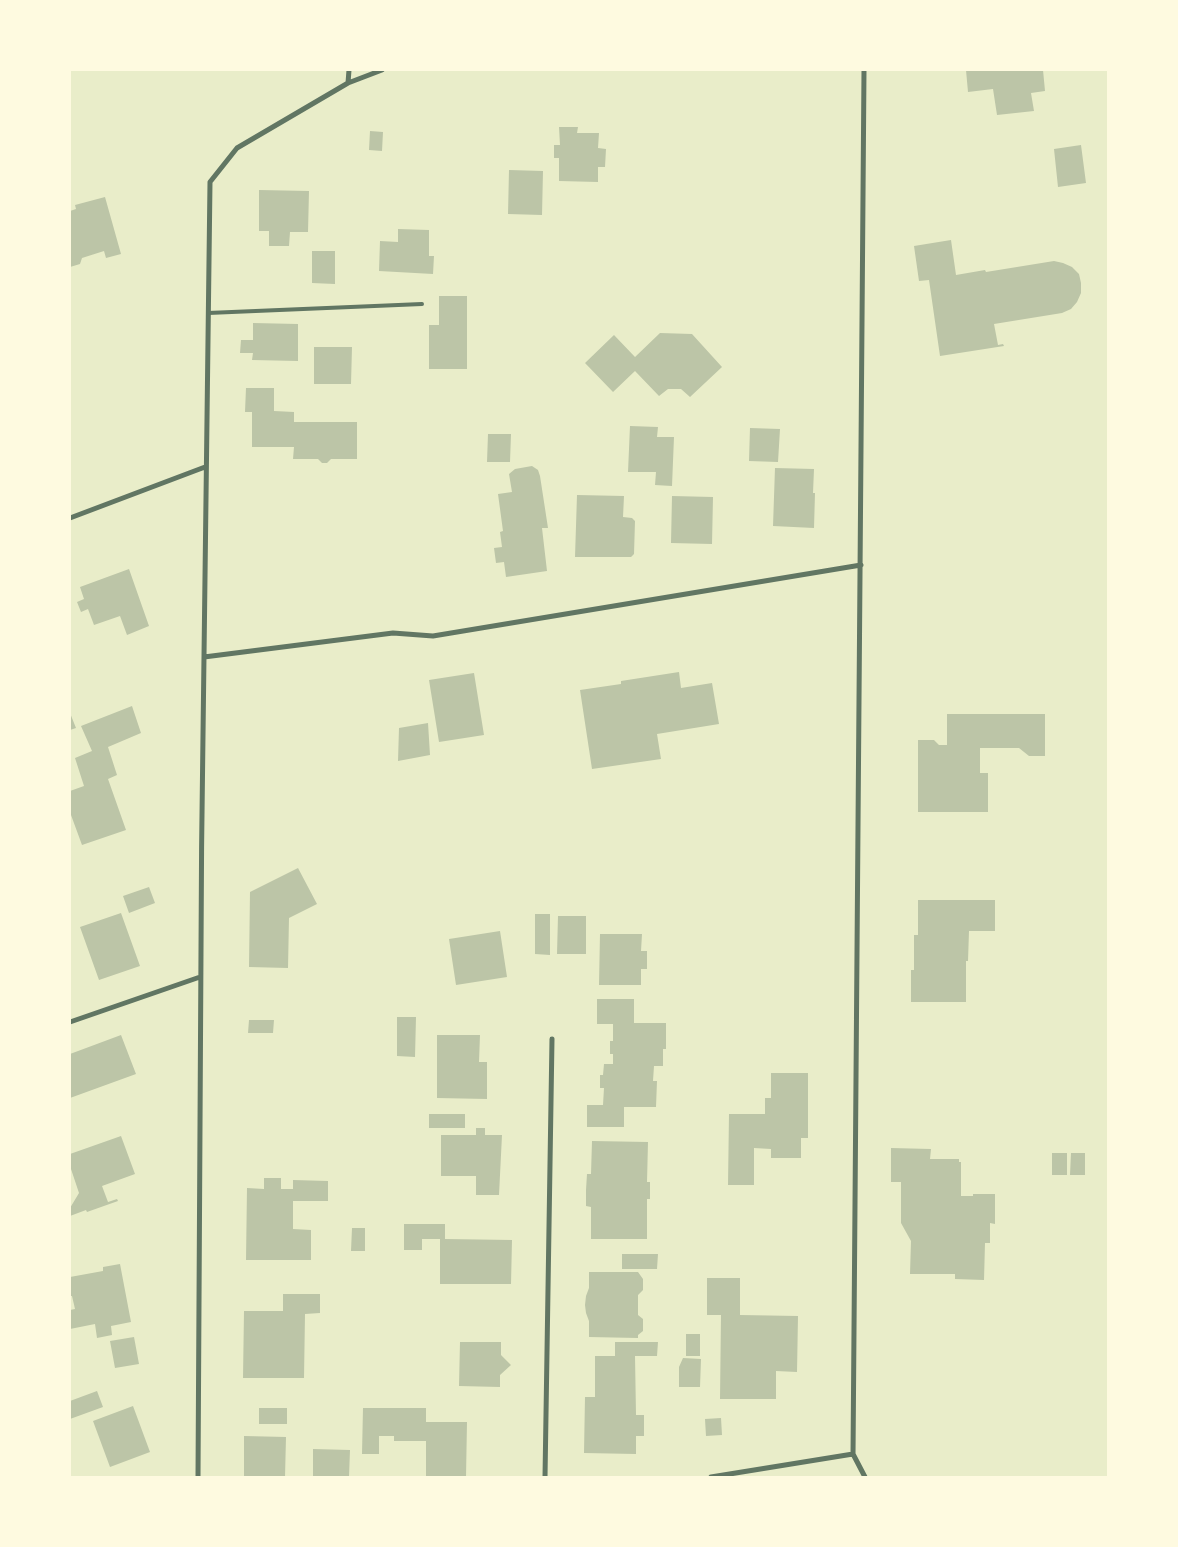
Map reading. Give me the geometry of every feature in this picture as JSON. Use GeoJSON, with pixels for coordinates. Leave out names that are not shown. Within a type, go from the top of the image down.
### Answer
{"type":"FeatureCollection","features":[{"type":"Feature","properties":{"kind":"street"},"geometry":{"type":"LineString","coordinates":[[348,83],[349,70]]}},
{"type":"Feature","properties":{"kind":"street"},"geometry":{"type":"LineString","coordinates":[[198,1477],[200,977],[210,182],[237,148],[348,83],[382,70]]}},
{"type":"Feature","properties":{"kind":"street"},"geometry":{"type":"LineString","coordinates":[[864,70],[853,1454],[865,1477]]}},
{"type":"Feature","properties":{"kind":"street"},"geometry":{"type":"LineString","coordinates":[[70,518],[205,467]]}},
{"type":"Feature","properties":{"kind":"street"},"geometry":{"type":"LineString","coordinates":[[204,657],[393,633],[433,636],[861,566]]}},
{"type":"Feature","properties":{"kind":"street"},"geometry":{"type":"LineString","coordinates":[[70,1022],[200,977]]}},
{"type":"Feature","properties":{"kind":"street"},"geometry":{"type":"LineString","coordinates":[[545,1477],[552,1039]]}},
{"type":"Feature","properties":{"kind":"street"},"geometry":{"type":"LineString","coordinates":[[710,1477],[853,1454]]}},
{"type":"Feature","properties":{"kind":"lane"},"geometry":{"type":"LineString","coordinates":[[208,313],[422,304]]}},
{"type":"Feature","properties":{"kind":"building"},"geometry":{"type":"Polygon","coordinates":[[[966,70],[1043,70],[1045,91],[1031,93],[1034,111],[997,115],[993,89],[968,92],[966,70]]]}},
{"type":"Feature","properties":{"kind":"building"},"geometry":{"type":"Polygon","coordinates":[[[559,127],[578,127],[577,133],[599,133],[598,148],[606,149],[605,167],[598,167],[598,182],[559,181],[559,158],[554,158],[554,145],[560,145],[559,127]]]}},
{"type":"Feature","properties":{"kind":"building"},"geometry":{"type":"Polygon","coordinates":[[[370,131],[383,132],[382,151],[369,150],[370,131]]]}},
{"type":"Feature","properties":{"kind":"building"},"geometry":{"type":"Polygon","coordinates":[[[1081,145],[1086,183],[1058,187],[1054,149],[1081,145]]]}},
{"type":"Feature","properties":{"kind":"building"},"geometry":{"type":"Polygon","coordinates":[[[509,170],[543,171],[542,215],[508,214],[509,170]]]}},
{"type":"Feature","properties":{"kind":"building"},"geometry":{"type":"Polygon","coordinates":[[[259,190],[309,191],[308,232],[290,232],[289,246],[269,246],[269,231],[259,231],[259,190]]]}},
{"type":"Feature","properties":{"kind":"building"},"geometry":{"type":"Polygon","coordinates":[[[105,197],[121,254],[106,258],[104,251],[82,258],[80,264],[70,267],[70,211],[76,209],[75,205],[105,197]]]}},
{"type":"Feature","properties":{"kind":"building"},"geometry":{"type":"Polygon","coordinates":[[[398,229],[429,230],[429,256],[434,256],[433,274],[379,271],[380,241],[398,242],[398,229]]]}},
{"type":"Feature","properties":{"kind":"building"},"geometry":{"type":"Polygon","coordinates":[[[951,240],[956,275],[1054,261],[1072,267],[1079,274],[1081,283],[1081,293],[1077,302],[1071,309],[1062,313],[994,324],[998,345],[1003,344],[1004,346],[940,356],[929,280],[919,281],[914,246],[951,240]]]}},
{"type":"Feature","properties":{"kind":"building"},"geometry":{"type":"Polygon","coordinates":[[[312,251],[335,251],[335,284],[312,283],[312,251]]]}},
{"type":"Feature","properties":{"kind":"building"},"geometry":{"type":"Polygon","coordinates":[[[439,296],[467,296],[467,369],[429,369],[429,325],[439,325],[439,296]]]}},
{"type":"Feature","properties":{"kind":"building"},"geometry":{"type":"Polygon","coordinates":[[[253,323],[298,324],[298,361],[252,360],[253,353],[240,353],[241,340],[253,340],[253,323]]]}},
{"type":"Feature","properties":{"kind":"building"},"geometry":{"type":"Polygon","coordinates":[[[660,333],[692,334],[722,367],[690,397],[681,389],[668,389],[659,396],[635,371],[613,392],[585,363],[614,335],[635,357],[660,333]]]}},
{"type":"Feature","properties":{"kind":"building"},"geometry":{"type":"Polygon","coordinates":[[[314,347],[352,347],[351,384],[314,384],[314,347]]]}},
{"type":"Feature","properties":{"kind":"building"},"geometry":{"type":"Polygon","coordinates":[[[246,388],[274,388],[274,411],[294,412],[294,422],[357,422],[357,459],[331,459],[327,463],[322,463],[318,459],[293,459],[294,447],[252,447],[252,412],[245,412],[246,388]]]}},
{"type":"Feature","properties":{"kind":"building"},"geometry":{"type":"Polygon","coordinates":[[[630,426],[658,427],[657,437],[674,437],[672,486],[655,485],[656,472],[628,472],[630,426]]]}},
{"type":"Feature","properties":{"kind":"building"},"geometry":{"type":"Polygon","coordinates":[[[750,428],[780,429],[778,462],[749,461],[750,428]]]}},
{"type":"Feature","properties":{"kind":"building"},"geometry":{"type":"Polygon","coordinates":[[[488,434],[511,434],[510,462],[487,462],[488,434]]]}},
{"type":"Feature","properties":{"kind":"building"},"geometry":{"type":"Polygon","coordinates":[[[532,466],[538,470],[540,476],[548,528],[542,528],[547,571],[506,577],[504,562],[496,563],[494,548],[502,547],[500,532],[503,531],[498,494],[512,492],[509,474],[515,469],[532,466]]]}},
{"type":"Feature","properties":{"kind":"building"},"geometry":{"type":"Polygon","coordinates":[[[775,468],[814,469],[814,528],[773,526],[775,468]]]}},
{"type":"Feature","properties":{"kind":"building"},"geometry":{"type":"Polygon","coordinates":[[[577,495],[624,496],[623,517],[632,518],[635,521],[634,554],[631,557],[575,557],[577,495]]]}},
{"type":"Feature","properties":{"kind":"building"},"geometry":{"type":"Polygon","coordinates":[[[672,496],[713,497],[712,544],[671,543],[672,496]]]}},
{"type":"Feature","properties":{"kind":"building"},"geometry":{"type":"Polygon","coordinates":[[[129,569],[149,626],[127,635],[120,616],[94,625],[88,609],[81,612],[77,602],[84,599],[80,587],[129,569]]]}},
{"type":"Feature","properties":{"kind":"building"},"geometry":{"type":"Polygon","coordinates":[[[679,672],[681,688],[712,683],[719,724],[657,734],[661,759],[592,769],[580,690],[621,684],[621,681],[679,672]]]}},
{"type":"Feature","properties":{"kind":"building"},"geometry":{"type":"Polygon","coordinates":[[[474,673],[484,735],[439,742],[429,680],[474,673]]]}},
{"type":"Feature","properties":{"kind":"building"},"geometry":{"type":"Polygon","coordinates":[[[132,706],[141,733],[108,747],[117,775],[108,779],[126,830],[82,845],[70,816],[70,791],[84,786],[75,758],[92,751],[81,726],[132,706]]]}},
{"type":"Feature","properties":{"kind":"building"},"geometry":{"type":"Polygon","coordinates":[[[70,713],[76,728],[70,730],[70,713]]]}},
{"type":"Feature","properties":{"kind":"building"},"geometry":{"type":"Polygon","coordinates":[[[947,714],[1045,714],[1045,756],[1029,756],[1019,748],[980,748],[980,773],[988,773],[988,812],[918,812],[918,740],[934,740],[939,745],[947,745],[947,714]]]}},
{"type":"Feature","properties":{"kind":"building"},"geometry":{"type":"Polygon","coordinates":[[[428,723],[430,755],[398,761],[399,728],[428,723]]]}},
{"type":"Feature","properties":{"kind":"building"},"geometry":{"type":"Polygon","coordinates":[[[298,868],[317,904],[289,918],[288,968],[249,967],[250,892],[298,868]]]}},
{"type":"Feature","properties":{"kind":"building"},"geometry":{"type":"Polygon","coordinates":[[[149,887],[155,903],[129,913],[123,896],[149,887]]]}},
{"type":"Feature","properties":{"kind":"building"},"geometry":{"type":"Polygon","coordinates":[[[918,900],[995,900],[995,931],[969,931],[968,961],[966,961],[966,1002],[911,1002],[911,970],[914,970],[914,935],[918,935],[918,900]]]}},
{"type":"Feature","properties":{"kind":"building"},"geometry":{"type":"Polygon","coordinates":[[[121,913],[140,966],[99,980],[80,927],[121,913]]]}},
{"type":"Feature","properties":{"kind":"building"},"geometry":{"type":"Polygon","coordinates":[[[535,914],[550,914],[550,955],[535,954],[535,914]]]}},
{"type":"Feature","properties":{"kind":"building"},"geometry":{"type":"Polygon","coordinates":[[[558,916],[586,916],[586,954],[557,954],[558,916]]]}},
{"type":"Feature","properties":{"kind":"building"},"geometry":{"type":"Polygon","coordinates":[[[500,931],[507,977],[456,985],[449,939],[500,931]]]}},
{"type":"Feature","properties":{"kind":"building"},"geometry":{"type":"Polygon","coordinates":[[[600,934],[642,934],[641,951],[647,951],[647,969],[641,969],[641,985],[599,985],[600,934]]]}},
{"type":"Feature","properties":{"kind":"building"},"geometry":{"type":"Polygon","coordinates":[[[597,999],[634,999],[634,1023],[666,1023],[666,1049],[663,1049],[663,1066],[654,1066],[653,1081],[657,1081],[656,1107],[624,1107],[624,1127],[587,1127],[587,1105],[603,1105],[604,1088],[600,1088],[600,1075],[603,1075],[604,1064],[613,1064],[613,1054],[610,1054],[610,1041],[613,1041],[613,1024],[597,1024],[597,999]]]}},
{"type":"Feature","properties":{"kind":"building"},"geometry":{"type":"Polygon","coordinates":[[[397,1017],[416,1017],[415,1057],[397,1056],[397,1017]]]}},
{"type":"Feature","properties":{"kind":"building"},"geometry":{"type":"Polygon","coordinates":[[[249,1020],[274,1020],[273,1033],[248,1033],[249,1020]]]}},
{"type":"Feature","properties":{"kind":"building"},"geometry":{"type":"Polygon","coordinates":[[[121,1035],[136,1074],[70,1098],[70,1054],[121,1035]]]}},
{"type":"Feature","properties":{"kind":"building"},"geometry":{"type":"Polygon","coordinates":[[[437,1035],[480,1035],[479,1062],[487,1062],[487,1099],[437,1098],[437,1035]]]}},
{"type":"Feature","properties":{"kind":"building"},"geometry":{"type":"Polygon","coordinates":[[[771,1073],[808,1073],[808,1138],[801,1138],[801,1158],[771,1158],[771,1149],[754,1148],[754,1185],[728,1185],[729,1114],[765,1114],[765,1098],[771,1098],[771,1073]]]}},
{"type":"Feature","properties":{"kind":"building"},"geometry":{"type":"Polygon","coordinates":[[[429,1114],[465,1114],[465,1128],[429,1128],[429,1114]]]}},
{"type":"Feature","properties":{"kind":"building"},"geometry":{"type":"Polygon","coordinates":[[[476,1128],[485,1128],[485,1135],[502,1135],[499,1195],[476,1195],[476,1176],[441,1176],[441,1135],[476,1135],[476,1128]]]}},
{"type":"Feature","properties":{"kind":"building"},"geometry":{"type":"Polygon","coordinates":[[[121,1136],[135,1174],[102,1186],[108,1202],[117,1199],[118,1201],[70,1216],[70,1208],[79,1193],[70,1166],[70,1154],[121,1136]]]}},
{"type":"Feature","properties":{"kind":"building"},"geometry":{"type":"Polygon","coordinates":[[[592,1141],[648,1142],[647,1182],[650,1182],[650,1199],[647,1199],[647,1239],[591,1239],[591,1207],[586,1206],[586,1190],[587,1174],[591,1174],[592,1141]]]}},
{"type":"Feature","properties":{"kind":"building"},"geometry":{"type":"Polygon","coordinates":[[[891,1148],[931,1149],[930,1159],[959,1159],[959,1162],[961,1162],[961,1196],[995,1194],[995,1224],[990,1223],[990,1243],[985,1243],[984,1280],[955,1279],[955,1274],[910,1274],[911,1241],[901,1223],[901,1182],[891,1182],[891,1148]]]}},
{"type":"Feature","properties":{"kind":"building"},"geometry":{"type":"Polygon","coordinates":[[[1052,1153],[1067,1153],[1067,1175],[1052,1175],[1052,1153]]]}},
{"type":"Feature","properties":{"kind":"building"},"geometry":{"type":"Polygon","coordinates":[[[1071,1153],[1085,1153],[1085,1175],[1070,1175],[1071,1153]]]}},
{"type":"Feature","properties":{"kind":"building"},"geometry":{"type":"Polygon","coordinates":[[[264,1178],[281,1178],[281,1189],[293,1189],[293,1180],[328,1181],[328,1201],[293,1201],[293,1229],[311,1230],[311,1260],[246,1260],[247,1188],[264,1189],[264,1178]]]}},
{"type":"Feature","properties":{"kind":"building"},"geometry":{"type":"Polygon","coordinates":[[[404,1224],[445,1224],[445,1239],[512,1240],[511,1284],[440,1284],[440,1239],[422,1239],[422,1250],[404,1250],[404,1224]]]}},
{"type":"Feature","properties":{"kind":"building"},"geometry":{"type":"Polygon","coordinates":[[[352,1228],[365,1228],[365,1251],[351,1251],[352,1228]]]}},
{"type":"Feature","properties":{"kind":"building"},"geometry":{"type":"Polygon","coordinates":[[[622,1254],[658,1254],[657,1269],[622,1269],[622,1254]]]}},
{"type":"Feature","properties":{"kind":"building"},"geometry":{"type":"Polygon","coordinates":[[[120,1264],[131,1322],[111,1326],[112,1335],[97,1338],[95,1324],[70,1329],[70,1310],[75,1309],[72,1296],[70,1296],[70,1277],[103,1271],[103,1267],[120,1264]]]}},
{"type":"Feature","properties":{"kind":"building"},"geometry":{"type":"Polygon","coordinates":[[[589,1272],[638,1272],[643,1279],[643,1290],[638,1295],[638,1315],[643,1319],[643,1331],[638,1335],[638,1338],[589,1337],[589,1321],[585,1305],[589,1288],[589,1272]]]}},
{"type":"Feature","properties":{"kind":"building"},"geometry":{"type":"Polygon","coordinates":[[[707,1278],[740,1278],[740,1315],[798,1316],[797,1372],[776,1371],[776,1399],[720,1399],[721,1315],[707,1315],[707,1278]]]}},
{"type":"Feature","properties":{"kind":"building"},"geometry":{"type":"Polygon","coordinates":[[[283,1294],[320,1294],[320,1313],[305,1314],[304,1378],[243,1378],[244,1311],[283,1311],[283,1294]]]}},
{"type":"Feature","properties":{"kind":"building"},"geometry":{"type":"Polygon","coordinates":[[[686,1334],[700,1334],[700,1356],[686,1356],[686,1334]]]}},
{"type":"Feature","properties":{"kind":"building"},"geometry":{"type":"Polygon","coordinates":[[[134,1337],[139,1364],[115,1368],[110,1341],[134,1337]]]}},
{"type":"Feature","properties":{"kind":"building"},"geometry":{"type":"Polygon","coordinates":[[[460,1342],[501,1342],[501,1355],[511,1365],[500,1375],[500,1387],[459,1386],[460,1342]]]}},
{"type":"Feature","properties":{"kind":"building"},"geometry":{"type":"Polygon","coordinates":[[[615,1342],[658,1342],[657,1356],[635,1356],[636,1415],[644,1415],[644,1436],[636,1436],[636,1454],[584,1453],[585,1397],[595,1397],[595,1356],[615,1356],[615,1342]]]}},
{"type":"Feature","properties":{"kind":"building"},"geometry":{"type":"Polygon","coordinates":[[[683,1358],[701,1359],[700,1387],[679,1387],[679,1367],[683,1358]]]}},
{"type":"Feature","properties":{"kind":"building"},"geometry":{"type":"Polygon","coordinates":[[[97,1391],[103,1407],[70,1419],[70,1401],[97,1391]]]}},
{"type":"Feature","properties":{"kind":"building"},"geometry":{"type":"Polygon","coordinates":[[[133,1406],[150,1452],[110,1467],[93,1421],[133,1406]]]}},
{"type":"Feature","properties":{"kind":"building"},"geometry":{"type":"Polygon","coordinates":[[[259,1408],[287,1408],[287,1424],[259,1424],[259,1408]]]}},
{"type":"Feature","properties":{"kind":"building"},"geometry":{"type":"Polygon","coordinates":[[[363,1408],[426,1408],[426,1422],[467,1422],[466,1477],[426,1477],[426,1441],[394,1441],[394,1436],[379,1436],[379,1454],[362,1454],[363,1408]]]}},
{"type":"Feature","properties":{"kind":"building"},"geometry":{"type":"Polygon","coordinates":[[[721,1418],[722,1435],[706,1436],[705,1419],[721,1418]]]}},
{"type":"Feature","properties":{"kind":"building"},"geometry":{"type":"Polygon","coordinates":[[[244,1436],[286,1437],[285,1477],[244,1477],[244,1436]]]}},
{"type":"Feature","properties":{"kind":"building"},"geometry":{"type":"Polygon","coordinates":[[[313,1449],[350,1450],[349,1477],[313,1477],[313,1449]]]}}]}
